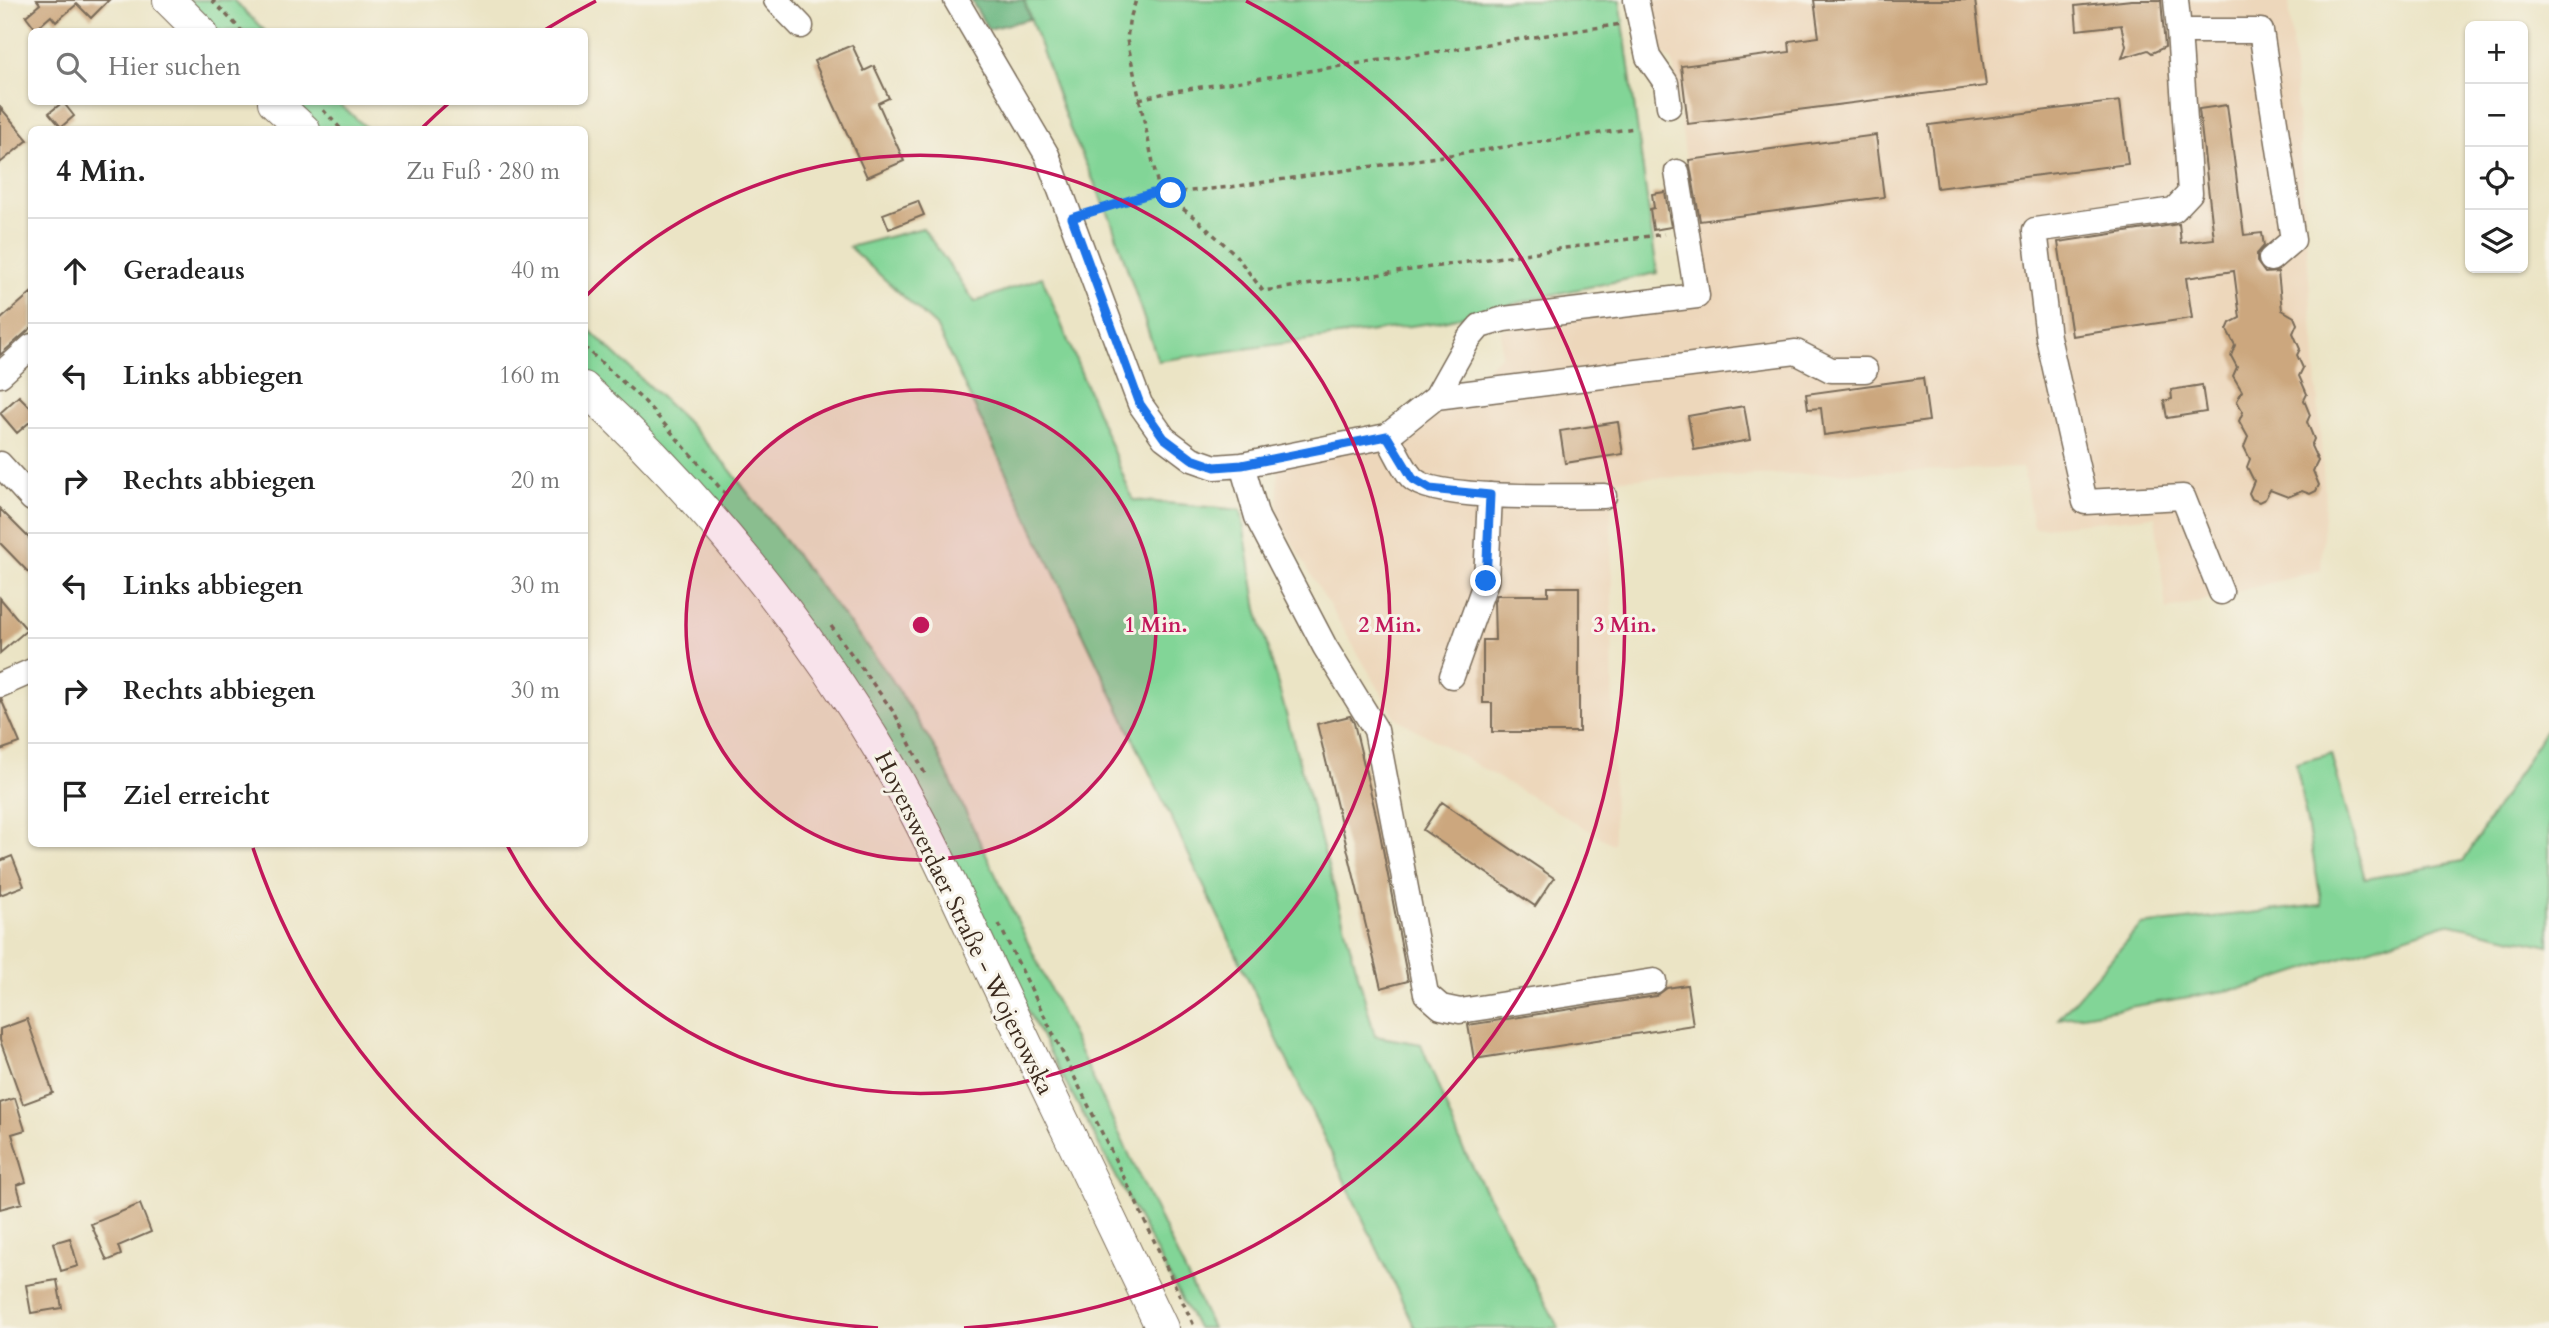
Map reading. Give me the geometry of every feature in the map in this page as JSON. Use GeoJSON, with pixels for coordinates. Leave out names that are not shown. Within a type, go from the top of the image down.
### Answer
{"type":"FeatureCollection","features":[{"type":"Feature","properties":{"kind":"main road"},"geometry":{"type":"LineString","coordinates":[[169,0],[197,28]]}},
{"type":"Feature","properties":{"kind":"main road"},"geometry":{"type":"LineString","coordinates":[[277,105],[300,126]]}},
{"type":"Feature","properties":{"kind":"main road","name":"Hoyerswerdaer Straße - Wojerowska"},"geometry":{"type":"LineString","coordinates":[[588,392],[693,499],[760,578],[828,671],[886,760],[940,863],[1162,1328]]}},
{"type":"Feature","properties":{"kind":"street"},"geometry":{"type":"LineString","coordinates":[[776,0],[801,26]]}},
{"type":"Feature","properties":{"kind":"street"},"geometry":{"type":"LineString","coordinates":[[956,0],[1047,155],[1140,404],[1164,438],[1192,459],[1215,467],[1242,465],[1387,436],[1436,397],[1468,340],[1480,326],[1504,319],[1696,296],[1677,172]]}},
{"type":"Feature","properties":{"kind":"street"},"geometry":{"type":"LineString","coordinates":[[1636,0],[1648,57],[1666,83],[1669,106]]}},
{"type":"Feature","properties":{"kind":"street"},"geometry":{"type":"LineString","coordinates":[[2176,0],[2190,193],[2174,210],[2035,230],[2048,337],[2084,502],[2183,497],[2221,592]]}},
{"type":"Feature","properties":{"kind":"street"},"geometry":{"type":"LineString","coordinates":[[2179,30],[2261,30],[2293,240],[2271,259]]}},
{"type":"Feature","properties":{"kind":"street"},"geometry":{"type":"LineString","coordinates":[[0,375],[28,350]]}},
{"type":"Feature","properties":{"kind":"street"},"geometry":{"type":"LineString","coordinates":[[1436,397],[1796,352],[1831,370],[1865,370]]}},
{"type":"Feature","properties":{"kind":"street"},"geometry":{"type":"LineString","coordinates":[[1387,436],[1413,479],[1430,489],[1490,495],[1604,496]]}},
{"type":"Feature","properties":{"kind":"street"},"geometry":{"type":"LineString","coordinates":[[0,464],[28,495]]}},
{"type":"Feature","properties":{"kind":"street"},"geometry":{"type":"LineString","coordinates":[[1242,465],[1257,517],[1325,647],[1376,730],[1426,994],[1441,1007],[1460,1011],[1654,981]]}},
{"type":"Feature","properties":{"kind":"street"},"geometry":{"type":"LineString","coordinates":[[1452,676],[1486,581],[1490,495]]}},
{"type":"Feature","properties":{"kind":"street"},"geometry":{"type":"LineString","coordinates":[[0,685],[28,673]]}},
{"type":"Feature","properties":{"kind":"path"},"geometry":{"type":"LineString","coordinates":[[212,0],[239,28]]}},
{"type":"Feature","properties":{"kind":"path"},"geometry":{"type":"LineString","coordinates":[[1136,0],[1127,40],[1159,191],[1195,218],[1234,253],[1263,291],[1686,231]]}},
{"type":"Feature","properties":{"kind":"path"},"geometry":{"type":"LineString","coordinates":[[1139,99],[1175,90],[1625,24]]}},
{"type":"Feature","properties":{"kind":"path"},"geometry":{"type":"LineString","coordinates":[[316,105],[338,126]]}},
{"type":"Feature","properties":{"kind":"path"},"geometry":{"type":"LineString","coordinates":[[1072,218],[1159,191],[1171,193],[1231,187],[1635,128]]}},
{"type":"Feature","properties":{"kind":"shaded area"},"geometry":{"type":"Polygon","coordinates":[[[1648,0],[2289,0],[2325,499],[2321,570],[2166,610],[2155,516],[2033,528],[2023,468],[1611,479],[1614,845],[1396,718],[1277,517],[1278,465],[1413,430],[1501,356],[1501,329],[1704,301],[1673,62],[1653,44],[1648,0]]]}},
{"type":"Feature","properties":{"kind":"green space"},"geometry":{"type":"Polygon","coordinates":[[[187,0],[233,0],[262,28],[216,28],[187,0]]]}},
{"type":"Feature","properties":{"kind":"green space"},"geometry":{"type":"Polygon","coordinates":[[[971,0],[1024,0],[1030,19],[988,29],[971,0]]]}},
{"type":"Feature","properties":{"kind":"green space"},"geometry":{"type":"Polygon","coordinates":[[[1024,0],[1620,0],[1657,273],[1439,322],[1158,361],[1110,217],[1070,129],[1024,0]]]}},
{"type":"Feature","properties":{"kind":"green space"},"geometry":{"type":"Polygon","coordinates":[[[292,105],[340,105],[365,126],[314,126],[292,105]]]}},
{"type":"Feature","properties":{"kind":"green space"},"geometry":{"type":"Polygon","coordinates":[[[923,228],[975,302],[1042,277],[1133,500],[1241,510],[1257,609],[1375,1036],[1421,1044],[1462,1147],[1559,1328],[1415,1328],[936,326],[849,247],[923,228]]]}},
{"type":"Feature","properties":{"kind":"green space"},"geometry":{"type":"Polygon","coordinates":[[[588,329],[685,420],[727,466],[889,675],[936,750],[1212,1328],[1197,1328],[970,903],[903,766],[588,379],[588,329]]]}},
{"type":"Feature","properties":{"kind":"green space"},"geometry":{"type":"Polygon","coordinates":[[[2549,725],[2549,946],[2447,923],[2254,986],[2058,1019],[2141,925],[2322,905],[2296,763],[2331,754],[2365,879],[2463,861],[2549,725]]]}},
{"type":"Feature","properties":{"kind":"building"},"geometry":{"type":"Polygon","coordinates":[[[37,0],[109,0],[91,18],[77,4],[56,22],[51,16],[35,28],[26,16],[40,4],[37,0]]]}},
{"type":"Feature","properties":{"kind":"building"},"geometry":{"type":"Polygon","coordinates":[[[1814,0],[1975,0],[1986,86],[1688,124],[1681,66],[1790,52],[1789,41],[1819,37],[1814,0]]]}},
{"type":"Feature","properties":{"kind":"building"},"geometry":{"type":"Polygon","coordinates":[[[2161,0],[2165,47],[2152,53],[2148,50],[2122,58],[2126,46],[2121,25],[2077,30],[2075,6],[2161,0]]]}},
{"type":"Feature","properties":{"kind":"building"},"geometry":{"type":"Polygon","coordinates":[[[852,45],[864,71],[874,66],[889,98],[878,103],[904,161],[867,177],[814,61],[852,45]]]}},
{"type":"Feature","properties":{"kind":"building"},"geometry":{"type":"Polygon","coordinates":[[[2120,101],[2128,164],[1937,188],[1929,125],[2120,101]]]}},
{"type":"Feature","properties":{"kind":"building"},"geometry":{"type":"Polygon","coordinates":[[[59,105],[65,105],[74,116],[60,126],[49,113],[59,105]]]}},
{"type":"Feature","properties":{"kind":"building"},"geometry":{"type":"Polygon","coordinates":[[[2227,105],[2244,235],[2262,233],[2264,246],[2257,254],[2257,262],[2265,273],[2278,272],[2282,310],[2294,317],[2297,324],[2293,333],[2300,349],[2297,355],[2303,368],[2299,376],[2307,394],[2304,400],[2310,415],[2307,422],[2314,439],[2311,446],[2318,461],[2313,471],[2319,485],[2316,491],[2310,494],[2302,491],[2288,497],[2270,490],[2265,499],[2259,502],[2252,499],[2249,493],[2254,481],[2247,467],[2250,459],[2244,447],[2248,437],[2239,421],[2243,412],[2237,401],[2242,391],[2233,376],[2237,367],[2231,356],[2235,345],[2227,330],[2230,323],[2240,318],[2234,271],[2186,278],[2192,318],[2072,336],[2058,242],[2179,224],[2181,243],[2214,239],[2199,109],[2227,105]]]}},
{"type":"Feature","properties":{"kind":"building"},"geometry":{"type":"Polygon","coordinates":[[[0,107],[28,140],[0,163],[0,107]]]}},
{"type":"Feature","properties":{"kind":"building"},"geometry":{"type":"Polygon","coordinates":[[[1876,135],[1884,197],[1700,221],[1689,160],[1876,135]]]}},
{"type":"Feature","properties":{"kind":"building"},"geometry":{"type":"Polygon","coordinates":[[[1665,192],[1671,227],[1653,230],[1650,209],[1654,208],[1652,194],[1665,192]]]}},
{"type":"Feature","properties":{"kind":"building"},"geometry":{"type":"Polygon","coordinates":[[[918,201],[924,215],[889,229],[883,214],[918,201]]]}},
{"type":"Feature","properties":{"kind":"building"},"geometry":{"type":"Polygon","coordinates":[[[28,296],[28,330],[0,355],[0,320],[28,296]]]}},
{"type":"Feature","properties":{"kind":"building"},"geometry":{"type":"Polygon","coordinates":[[[1923,378],[1929,421],[1824,435],[1821,408],[1808,409],[1806,394],[1923,378]]]}},
{"type":"Feature","properties":{"kind":"building"},"geometry":{"type":"Polygon","coordinates":[[[2202,385],[2206,412],[2167,418],[2164,401],[2172,399],[2171,390],[2202,385]]]}},
{"type":"Feature","properties":{"kind":"building"},"geometry":{"type":"Polygon","coordinates":[[[19,396],[28,405],[28,423],[17,433],[0,413],[19,396]]]}},
{"type":"Feature","properties":{"kind":"building"},"geometry":{"type":"Polygon","coordinates":[[[1744,406],[1750,440],[1694,450],[1688,416],[1744,406]]]}},
{"type":"Feature","properties":{"kind":"building"},"geometry":{"type":"Polygon","coordinates":[[[1618,422],[1623,454],[1565,463],[1560,431],[1618,422]]]}},
{"type":"Feature","properties":{"kind":"building"},"geometry":{"type":"Polygon","coordinates":[[[0,509],[28,537],[28,572],[0,543],[0,509]]]}},
{"type":"Feature","properties":{"kind":"building"},"geometry":{"type":"Polygon","coordinates":[[[1548,587],[1579,587],[1579,732],[1492,732],[1492,703],[1483,703],[1483,640],[1495,640],[1494,601],[1497,595],[1548,595],[1548,587]]]}},
{"type":"Feature","properties":{"kind":"building"},"geometry":{"type":"Polygon","coordinates":[[[0,598],[27,630],[0,653],[0,598]]]}},
{"type":"Feature","properties":{"kind":"building"},"geometry":{"type":"Polygon","coordinates":[[[0,700],[20,743],[0,750],[0,700]]]}},
{"type":"Feature","properties":{"kind":"building"},"geometry":{"type":"Polygon","coordinates":[[[1350,716],[1378,823],[1408,981],[1381,988],[1317,724],[1350,716]]]}},
{"type":"Feature","properties":{"kind":"building"},"geometry":{"type":"Polygon","coordinates":[[[1442,802],[1554,878],[1535,906],[1423,830],[1442,802]]]}},
{"type":"Feature","properties":{"kind":"building"},"geometry":{"type":"Polygon","coordinates":[[[12,856],[24,886],[0,895],[0,861],[12,856]]]}},
{"type":"Feature","properties":{"kind":"building"},"geometry":{"type":"Polygon","coordinates":[[[1687,985],[1693,1025],[1474,1059],[1468,1025],[1656,996],[1667,988],[1687,985]]]}},
{"type":"Feature","properties":{"kind":"building"},"geometry":{"type":"Polygon","coordinates":[[[27,1019],[53,1093],[23,1104],[0,1040],[0,1029],[27,1019]]]}},
{"type":"Feature","properties":{"kind":"building"},"geometry":{"type":"Polygon","coordinates":[[[15,1098],[25,1130],[12,1134],[26,1182],[17,1185],[22,1203],[0,1209],[0,1103],[15,1098]]]}},
{"type":"Feature","properties":{"kind":"building"},"geometry":{"type":"Polygon","coordinates":[[[140,1204],[151,1232],[118,1246],[121,1255],[107,1261],[91,1224],[140,1204]]]}},
{"type":"Feature","properties":{"kind":"building"},"geometry":{"type":"Polygon","coordinates":[[[70,1238],[78,1266],[61,1271],[53,1243],[70,1238]]]}},
{"type":"Feature","properties":{"kind":"building"},"geometry":{"type":"Polygon","coordinates":[[[57,1280],[62,1308],[31,1313],[26,1285],[57,1280]]]}},
{"type":"Feature","properties":{"kind":"route"},"geometry":{"type":"LineString","coordinates":[[1171,193],[1159,191],[1072,218],[1140,404],[1164,438],[1192,459],[1215,467],[1242,465],[1387,436],[1413,479],[1430,489],[1490,495],[1486,581]]}}]}
